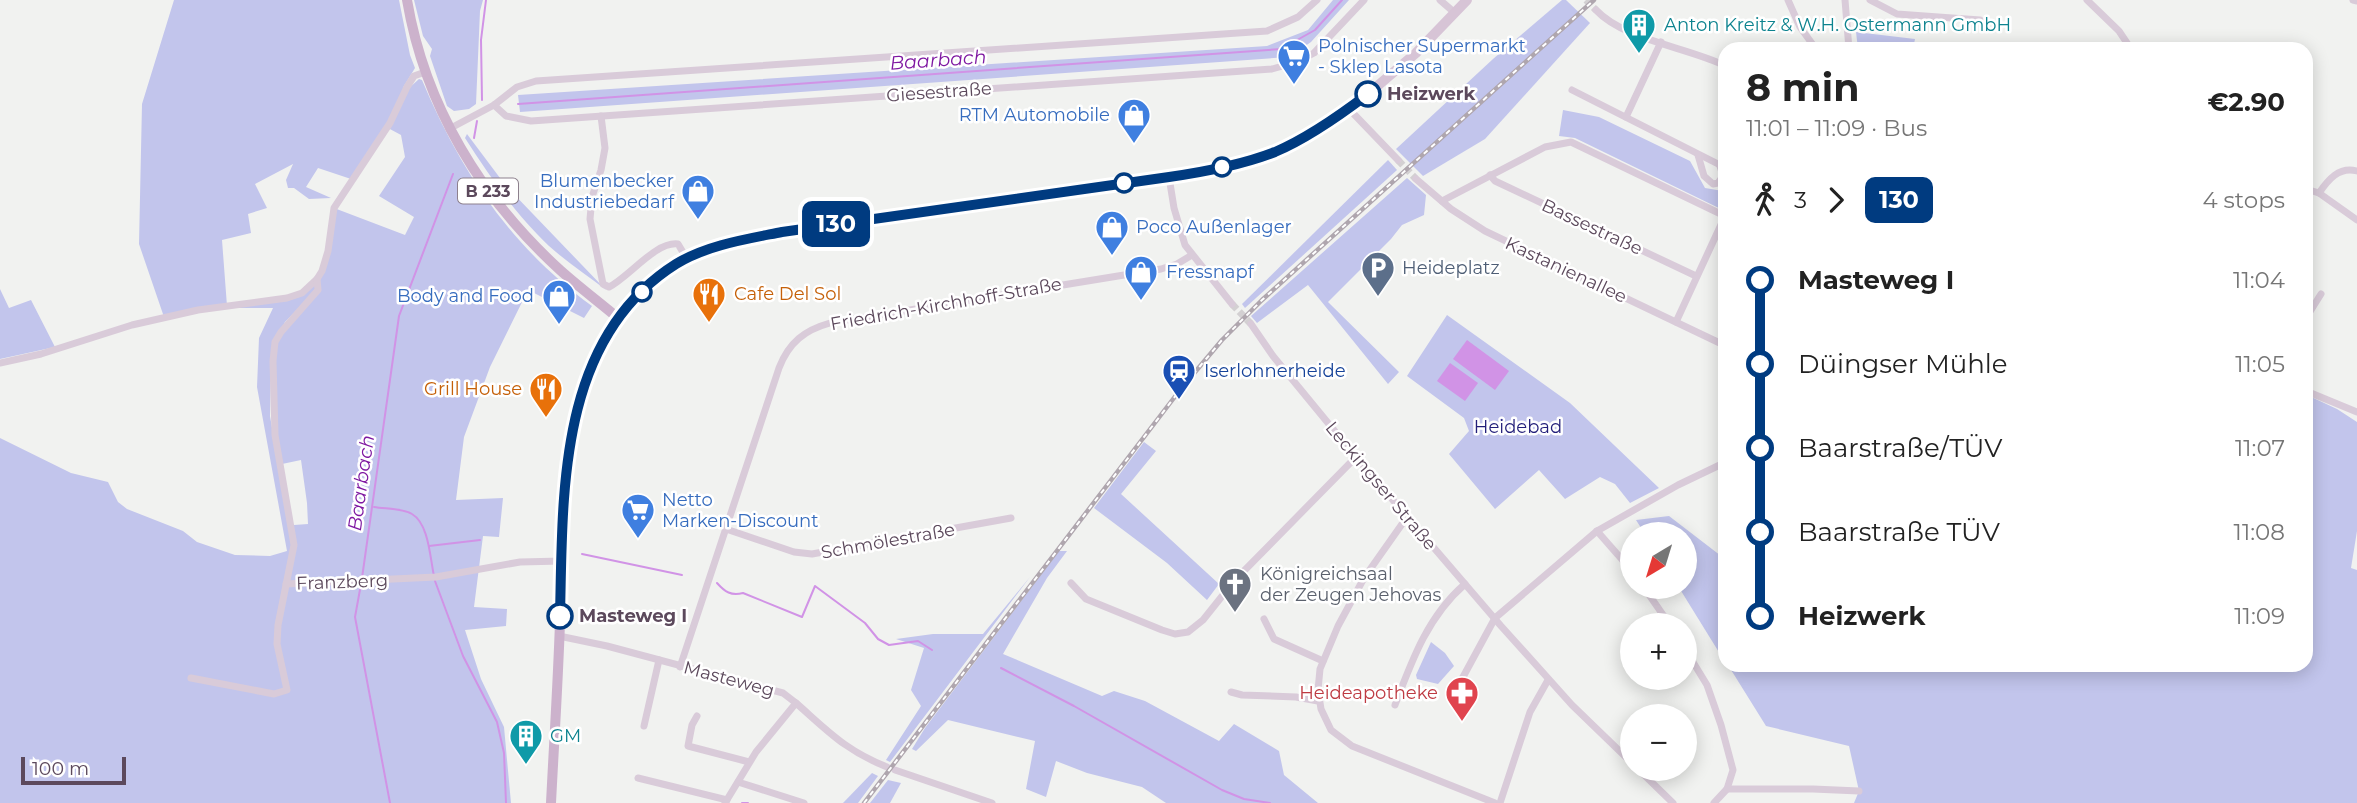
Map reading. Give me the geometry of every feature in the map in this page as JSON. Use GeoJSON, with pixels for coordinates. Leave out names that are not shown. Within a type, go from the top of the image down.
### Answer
{"type":"FeatureCollection","features":[{"type":"Feature","properties":{"kind":"main road","name":"B 233"},"geometry":{"type":"LineString","coordinates":[[407,0],[415,42],[449,129],[495,201],[562,271],[618,318]]}},
{"type":"Feature","properties":{"kind":"main road"},"geometry":{"type":"LineString","coordinates":[[551,803],[566,479],[575,417],[590,366],[618,318],[655,279],[687,259],[725,245],[782,232],[1169,177],[1219,168],[1275,152],[1349,109],[1401,67],[1467,0]]}},
{"type":"Feature","properties":{"kind":"street"},"geometry":{"type":"LineString","coordinates":[[449,129],[494,105],[517,87],[536,81],[1267,31],[1297,18],[1317,0]]}},
{"type":"Feature","properties":{"kind":"street","name":"Giesestraße"},"geometry":{"type":"LineString","coordinates":[[494,105],[506,116],[531,121],[1272,69],[1297,62],[1314,53],[1364,0]]}},
{"type":"Feature","properties":{"kind":"street"},"geometry":{"type":"LineString","coordinates":[[1440,0],[1455,13]]}},
{"type":"Feature","properties":{"kind":"street"},"geometry":{"type":"LineString","coordinates":[[1788,0],[1800,27],[1811,42]]}},
{"type":"Feature","properties":{"kind":"street"},"geometry":{"type":"LineString","coordinates":[[1845,0],[1848,42]]}},
{"type":"Feature","properties":{"kind":"street"},"geometry":{"type":"LineString","coordinates":[[1870,0],[1897,14],[1980,20]]}},
{"type":"Feature","properties":{"kind":"street"},"geometry":{"type":"LineString","coordinates":[[2087,0],[2119,31],[2126,42]]}},
{"type":"Feature","properties":{"kind":"street"},"geometry":{"type":"LineString","coordinates":[[1596,10],[1611,24],[1718,63]]}},
{"type":"Feature","properties":{"kind":"street"},"geometry":{"type":"LineString","coordinates":[[1626,117],[1661,42]]}},
{"type":"Feature","properties":{"kind":"street"},"geometry":{"type":"LineString","coordinates":[[0,363],[41,354],[132,325],[198,310],[286,299],[302,293],[322,271],[328,251],[334,208],[390,123],[414,76],[425,72]]}},
{"type":"Feature","properties":{"kind":"street"},"geometry":{"type":"LineString","coordinates":[[1572,90],[1718,164]]}},
{"type":"Feature","properties":{"kind":"street"},"geometry":{"type":"LineString","coordinates":[[1349,109],[1398,160]]}},
{"type":"Feature","properties":{"kind":"street"},"geometry":{"type":"LineString","coordinates":[[601,116],[605,148],[592,197],[590,219],[603,284],[609,286],[621,280],[667,244],[678,244],[687,259]]}},
{"type":"Feature","properties":{"kind":"street"},"geometry":{"type":"LineString","coordinates":[[1442,201],[1545,147],[1571,142],[1718,213]]}},
{"type":"Feature","properties":{"kind":"street"},"geometry":{"type":"LineString","coordinates":[[1698,155],[1704,176],[1713,184],[1718,183]]}},
{"type":"Feature","properties":{"kind":"street"},"geometry":{"type":"LineString","coordinates":[[2319,193],[2329,179],[2341,171],[2357,172]]}},
{"type":"Feature","properties":{"kind":"street","name":"Bassestraße"},"geometry":{"type":"LineString","coordinates":[[1490,175],[1495,181],[1696,276]]}},
{"type":"Feature","properties":{"kind":"street"},"geometry":{"type":"LineString","coordinates":[[1169,177],[1180,234],[1192,255],[1232,304]]}},
{"type":"Feature","properties":{"kind":"street","name":"Kastanienallee"},"geometry":{"type":"LineString","coordinates":[[1416,179],[1485,231],[1718,342]]}},
{"type":"Feature","properties":{"kind":"street"},"geometry":{"type":"LineString","coordinates":[[2313,191],[2357,220]]}},
{"type":"Feature","properties":{"kind":"street"},"geometry":{"type":"LineString","coordinates":[[1676,322],[1718,230]]}},
{"type":"Feature","properties":{"kind":"street","name":"Friedrich-Kirchhoff-Straße"},"geometry":{"type":"LineString","coordinates":[[680,667],[779,368],[788,349],[807,331],[830,323],[914,308],[1161,269],[1192,255]]}},
{"type":"Feature","properties":{"kind":"street"},"geometry":{"type":"LineString","coordinates":[[286,584],[294,545],[275,435],[273,361],[275,342],[318,290],[317,279]]}},
{"type":"Feature","properties":{"kind":"street"},"geometry":{"type":"LineString","coordinates":[[2313,307],[2321,294]]}},
{"type":"Feature","properties":{"kind":"street","name":"Leckingser Straße"},"geometry":{"type":"LineString","coordinates":[[1251,324],[1273,356],[1407,517],[1548,680],[1620,751]]}},
{"type":"Feature","properties":{"kind":"street"},"geometry":{"type":"LineString","coordinates":[[2313,394],[2357,412]]}},
{"type":"Feature","properties":{"kind":"street"},"geometry":{"type":"LineString","coordinates":[[1071,583],[1086,599],[1162,630],[1175,634],[1188,632],[1203,621],[1235,580],[1356,457]]}},
{"type":"Feature","properties":{"kind":"street"},"geometry":{"type":"LineString","coordinates":[[1454,688],[1463,677],[1495,618],[1597,531],[1666,491],[1718,466]]}},
{"type":"Feature","properties":{"kind":"street"},"geometry":{"type":"LineString","coordinates":[[1407,517],[1357,589],[1323,661],[1318,701],[1327,723],[1342,740],[1360,749],[1497,803],[1530,712],[1548,680]]}},
{"type":"Feature","properties":{"kind":"street","name":"Schmölestraße"},"geometry":{"type":"LineString","coordinates":[[726,529],[794,552],[812,554],[1011,518]]}},
{"type":"Feature","properties":{"kind":"street"},"geometry":{"type":"LineString","coordinates":[[1597,531],[1620,557]]}},
{"type":"Feature","properties":{"kind":"street","name":"Franzberg"},"geometry":{"type":"LineString","coordinates":[[191,678],[274,694],[287,690],[277,645],[286,584],[433,577],[520,562],[562,561]]}},
{"type":"Feature","properties":{"kind":"street"},"geometry":{"type":"LineString","coordinates":[[1395,705],[1433,621],[1447,600],[1465,584]]}},
{"type":"Feature","properties":{"kind":"street"},"geometry":{"type":"LineString","coordinates":[[1264,619],[1274,639],[1323,661]]}},
{"type":"Feature","properties":{"kind":"street","name":"Masteweg"},"geometry":{"type":"LineString","coordinates":[[559,636],[783,694],[853,753],[965,799],[992,803]]}},
{"type":"Feature","properties":{"kind":"street","name":"Masteweg"},"geometry":{"type":"LineString","coordinates":[[644,726],[659,660]]}},
{"type":"Feature","properties":{"kind":"street"},"geometry":{"type":"LineString","coordinates":[[1697,669],[1707,685],[1721,725],[1732,770],[1727,789],[1714,803]]}},
{"type":"Feature","properties":{"kind":"street"},"geometry":{"type":"LineString","coordinates":[[1231,692],[1318,701]]}},
{"type":"Feature","properties":{"kind":"street"},"geometry":{"type":"LineString","coordinates":[[638,778],[726,802],[749,762],[796,703]]}},
{"type":"Feature","properties":{"kind":"street"},"geometry":{"type":"LineString","coordinates":[[697,716],[692,725],[688,746],[749,762]]}},
{"type":"Feature","properties":{"kind":"street"},"geometry":{"type":"LineString","coordinates":[[1650,781],[1673,803]]}},
{"type":"Feature","properties":{"kind":"street"},"geometry":{"type":"LineString","coordinates":[[738,782],[804,803]]}},
{"type":"Feature","properties":{"kind":"street"},"geometry":{"type":"LineString","coordinates":[[1727,789],[1859,791]]}},
{"type":"Feature","properties":{"kind":"green space"},"geometry":{"type":"Polygon","coordinates":[[[174,0],[399,0],[415,68],[404,86],[395,111],[351,179],[318,168],[306,187],[331,198],[309,199],[294,188],[288,188],[286,180],[293,164],[255,184],[267,208],[248,214],[251,233],[222,240],[227,306],[164,317],[139,244],[142,104],[174,0]]]}},
{"type":"Feature","properties":{"kind":"green space"},"geometry":{"type":"Polygon","coordinates":[[[414,0],[483,0],[480,11],[476,104],[469,109],[454,111],[447,106],[430,56],[432,49],[423,36],[414,0]]]}},
{"type":"Feature","properties":{"kind":"green space"},"geometry":{"type":"Polygon","coordinates":[[[1333,0],[1349,0],[1311,42],[1289,57],[520,112],[518,95],[1267,46],[1308,30],[1333,0]]]}},
{"type":"Feature","properties":{"kind":"green space"},"geometry":{"type":"Polygon","coordinates":[[[1562,0],[1566,0],[1590,23],[1485,139],[1423,176],[1396,149],[1493,59],[1562,0]]]}},
{"type":"Feature","properties":{"kind":"green space"},"geometry":{"type":"Polygon","coordinates":[[[1856,32],[1915,39],[1914,42],[1857,42],[1856,32]]]}},
{"type":"Feature","properties":{"kind":"green space"},"geometry":{"type":"Polygon","coordinates":[[[419,79],[422,80],[453,145],[491,205],[537,259],[592,306],[584,318],[528,290],[490,367],[464,437],[456,500],[503,498],[499,537],[483,536],[474,607],[507,609],[506,626],[465,630],[481,679],[504,727],[511,803],[0,803],[0,438],[71,473],[108,482],[118,502],[127,509],[183,531],[197,542],[235,555],[270,556],[287,551],[257,387],[259,338],[273,308],[225,308],[286,301],[303,295],[317,282],[316,290],[285,322],[273,344],[271,362],[270,416],[292,546],[279,607],[282,608],[294,556],[294,525],[308,524],[301,460],[282,464],[273,416],[273,366],[277,342],[288,321],[318,290],[317,279],[328,251],[334,208],[405,235],[414,217],[379,196],[405,157],[401,135],[388,128],[408,89],[419,79]]]}},
{"type":"Feature","properties":{"kind":"green space"},"geometry":{"type":"Polygon","coordinates":[[[1563,110],[1599,117],[1690,161],[1705,188],[1718,190],[1718,208],[1575,138],[1559,136],[1563,110]]]}},
{"type":"Feature","properties":{"kind":"green space"},"geometry":{"type":"Polygon","coordinates":[[[467,134],[506,186],[606,290],[570,264],[527,223],[465,138],[467,134]]]}},
{"type":"Feature","properties":{"kind":"green space"},"geometry":{"type":"Polygon","coordinates":[[[1388,160],[1397,170],[1245,308],[1242,304],[1388,160]]]}},
{"type":"Feature","properties":{"kind":"green space"},"geometry":{"type":"Polygon","coordinates":[[[1407,178],[1426,195],[1424,215],[1402,225],[1328,302],[1399,372],[1388,384],[1308,285],[1257,323],[1251,316],[1407,178]]]}},
{"type":"Feature","properties":{"kind":"green space"},"geometry":{"type":"Polygon","coordinates":[[[0,289],[9,308],[31,300],[55,347],[0,359],[0,289]]]}},
{"type":"Feature","properties":{"kind":"green space","name":"Heidebad"},"geometry":{"type":"Polygon","coordinates":[[[1447,315],[1570,403],[1659,488],[1630,503],[1615,484],[1600,477],[1565,499],[1539,470],[1495,509],[1449,454],[1469,431],[1464,418],[1407,376],[1447,315]]]}},
{"type":"Feature","properties":{"kind":"green space"},"geometry":{"type":"Polygon","coordinates":[[[2313,398],[2357,422],[2357,531],[2351,568],[2357,570],[2357,803],[1854,803],[1859,791],[1849,746],[1766,726],[1732,672],[2313,672],[2313,398]]]}},
{"type":"Feature","properties":{"kind":"green space"},"geometry":{"type":"Polygon","coordinates":[[[1144,442],[1156,451],[1121,494],[1219,584],[1207,600],[1167,563],[1094,508],[1144,442]]]}},
{"type":"Feature","properties":{"kind":"green space"},"geometry":{"type":"Polygon","coordinates":[[[1669,516],[1677,522],[1636,520],[1669,516]]]}},
{"type":"Feature","properties":{"kind":"green space"},"geometry":{"type":"Polygon","coordinates":[[[1698,538],[1718,554],[1718,651],[1686,599],[1698,598],[1698,538]]]}},
{"type":"Feature","properties":{"kind":"green space"},"geometry":{"type":"Polygon","coordinates":[[[1059,551],[1067,551],[1047,578],[1003,654],[1102,696],[1114,691],[1145,701],[1219,741],[1234,724],[1279,751],[1284,775],[1318,803],[1166,803],[1142,787],[1087,773],[1056,761],[1046,797],[1026,789],[1035,741],[948,720],[916,751],[912,749],[1059,551]]]}},
{"type":"Feature","properties":{"kind":"green space"},"geometry":{"type":"Polygon","coordinates":[[[1030,577],[890,762],[886,760],[921,706],[911,690],[924,648],[896,639],[933,634],[983,634],[1030,577]]]}},
{"type":"Feature","properties":{"kind":"green space"},"geometry":{"type":"Polygon","coordinates":[[[1431,642],[1445,653],[1454,666],[1438,684],[1417,679],[1416,675],[1431,642]]]}},
{"type":"Feature","properties":{"kind":"green space"},"geometry":{"type":"Polygon","coordinates":[[[872,773],[878,776],[858,803],[843,803],[872,773]]]}},
{"type":"Feature","properties":{"kind":"green space"},"geometry":{"type":"Polygon","coordinates":[[[888,780],[901,783],[890,803],[870,803],[888,780]]]}},
{"type":"Feature","properties":{"kind":"shaded area"},"geometry":{"type":"Polygon","coordinates":[[[1467,340],[1509,371],[1495,390],[1453,359],[1467,340]]]}},
{"type":"Feature","properties":{"kind":"shaded area"},"geometry":{"type":"Polygon","coordinates":[[[1450,363],[1478,383],[1465,401],[1437,381],[1450,363]]]}},
{"type":"Feature","properties":{"kind":"waterway"},"geometry":{"type":"LineString","coordinates":[[482,100],[481,40],[486,0]]}},
{"type":"Feature","properties":{"kind":"waterway","name":"Baarbach"},"geometry":{"type":"LineString","coordinates":[[518,104],[1281,49],[1315,30],[1342,0]]}},
{"type":"Feature","properties":{"kind":"waterway"},"geometry":{"type":"LineString","coordinates":[[474,138],[477,121]]}},
{"type":"Feature","properties":{"kind":"waterway","name":"Baarbach"},"geometry":{"type":"LineString","coordinates":[[362,578],[399,316],[453,174]]}},
{"type":"Feature","properties":{"kind":"waterway"},"geometry":{"type":"LineString","coordinates":[[374,507],[404,511],[418,519],[428,542],[434,576]]}},
{"type":"Feature","properties":{"kind":"waterway"},"geometry":{"type":"LineString","coordinates":[[429,546],[480,540]]}},
{"type":"Feature","properties":{"kind":"waterway"},"geometry":{"type":"LineString","coordinates":[[582,554],[682,575]]}},
{"type":"Feature","properties":{"kind":"waterway"},"geometry":{"type":"LineString","coordinates":[[435,581],[463,656],[497,722],[504,753],[506,803]]}},
{"type":"Feature","properties":{"kind":"waterway"},"geometry":{"type":"LineString","coordinates":[[717,583],[728,592],[743,593],[802,617],[815,586],[865,623],[878,639],[889,645],[918,641],[932,650]]}},
{"type":"Feature","properties":{"kind":"waterway","name":"Baarbach"},"geometry":{"type":"LineString","coordinates":[[361,584],[355,617],[390,803]]}},
{"type":"Feature","properties":{"kind":"waterway"},"geometry":{"type":"LineString","coordinates":[[1001,668],[1222,790],[1244,799],[1270,803]]}},
{"type":"Feature","properties":{"kind":"waterway"},"geometry":{"type":"LineString","coordinates":[[742,803],[748,803]]}},
{"type":"Feature","properties":{"kind":"tunnel"},"geometry":{"type":"LineString","coordinates":[[1586,0],[1596,10]]}},
{"type":"Feature","properties":{"kind":"tunnel"},"geometry":{"type":"LineString","coordinates":[[1398,160],[1416,179]]}},
{"type":"Feature","properties":{"kind":"tunnel"},"geometry":{"type":"LineString","coordinates":[[1232,304],[1251,324]]}},
{"type":"Feature","properties":{"kind":"railway"},"geometry":{"type":"LineString","coordinates":[[864,803],[1180,390],[1222,340],[1262,300],[1594,0]]}},
{"type":"Feature","properties":{"kind":"bus line","name":"130"},"geometry":{"type":"LineString","coordinates":[[560,616],[566,479],[575,417],[582,390],[590,366],[618,318],[655,279],[677,264],[725,245],[782,232],[1219,168],[1275,152],[1316,130],[1368,94]]}},
{"type":"Feature","properties":{"kind":"place","name":"Anton Kreitz & W.H. Ostermann GmbH"},"geometry":{"type":"Point","coordinates":[1639,55]}},
{"type":"Feature","properties":{"kind":"place","name":"Polnischer Supermarkt - Sklep Lasota"},"geometry":{"type":"Point","coordinates":[1294,86]}},
{"type":"Feature","properties":{"kind":"place","name":"Heizwerk"},"geometry":{"type":"Point","coordinates":[1368,94]}},
{"type":"Feature","properties":{"kind":"place","name":"RTM Automobile"},"geometry":{"type":"Point","coordinates":[1134,145]}},
{"type":"Feature","properties":{"kind":"place","name":"Blumenbecker Industriebedarf"},"geometry":{"type":"Point","coordinates":[698,221]}},
{"type":"Feature","properties":{"kind":"place","name":"Poco Außenlager"},"geometry":{"type":"Point","coordinates":[1112,257]}},
{"type":"Feature","properties":{"kind":"place","name":"Heideplatz"},"geometry":{"type":"Point","coordinates":[1378,298]}},
{"type":"Feature","properties":{"kind":"place","name":"Fressnapf"},"geometry":{"type":"Point","coordinates":[1141,302]}},
{"type":"Feature","properties":{"kind":"place","name":"Cafe Del Sol"},"geometry":{"type":"Point","coordinates":[709,324]}},
{"type":"Feature","properties":{"kind":"place","name":"Body and Food"},"geometry":{"type":"Point","coordinates":[559,326]}},
{"type":"Feature","properties":{"kind":"place","name":"Iserlohnerheide"},"geometry":{"type":"Point","coordinates":[1179,401]}},
{"type":"Feature","properties":{"kind":"place","name":"Grill House"},"geometry":{"type":"Point","coordinates":[546,419]}},
{"type":"Feature","properties":{"kind":"place","name":"Netto Marken-Discount"},"geometry":{"type":"Point","coordinates":[638,540]}},
{"type":"Feature","properties":{"kind":"place","name":"Königreichsaal der Zeugen Jehovas"},"geometry":{"type":"Point","coordinates":[1235,614]}},
{"type":"Feature","properties":{"kind":"place","name":"Masteweg I"},"geometry":{"type":"Point","coordinates":[560,616]}},
{"type":"Feature","properties":{"kind":"place","name":"Heideapotheke"},"geometry":{"type":"Point","coordinates":[1462,723]}},
{"type":"Feature","properties":{"kind":"place","name":"GM"},"geometry":{"type":"Point","coordinates":[526,766]}}]}
